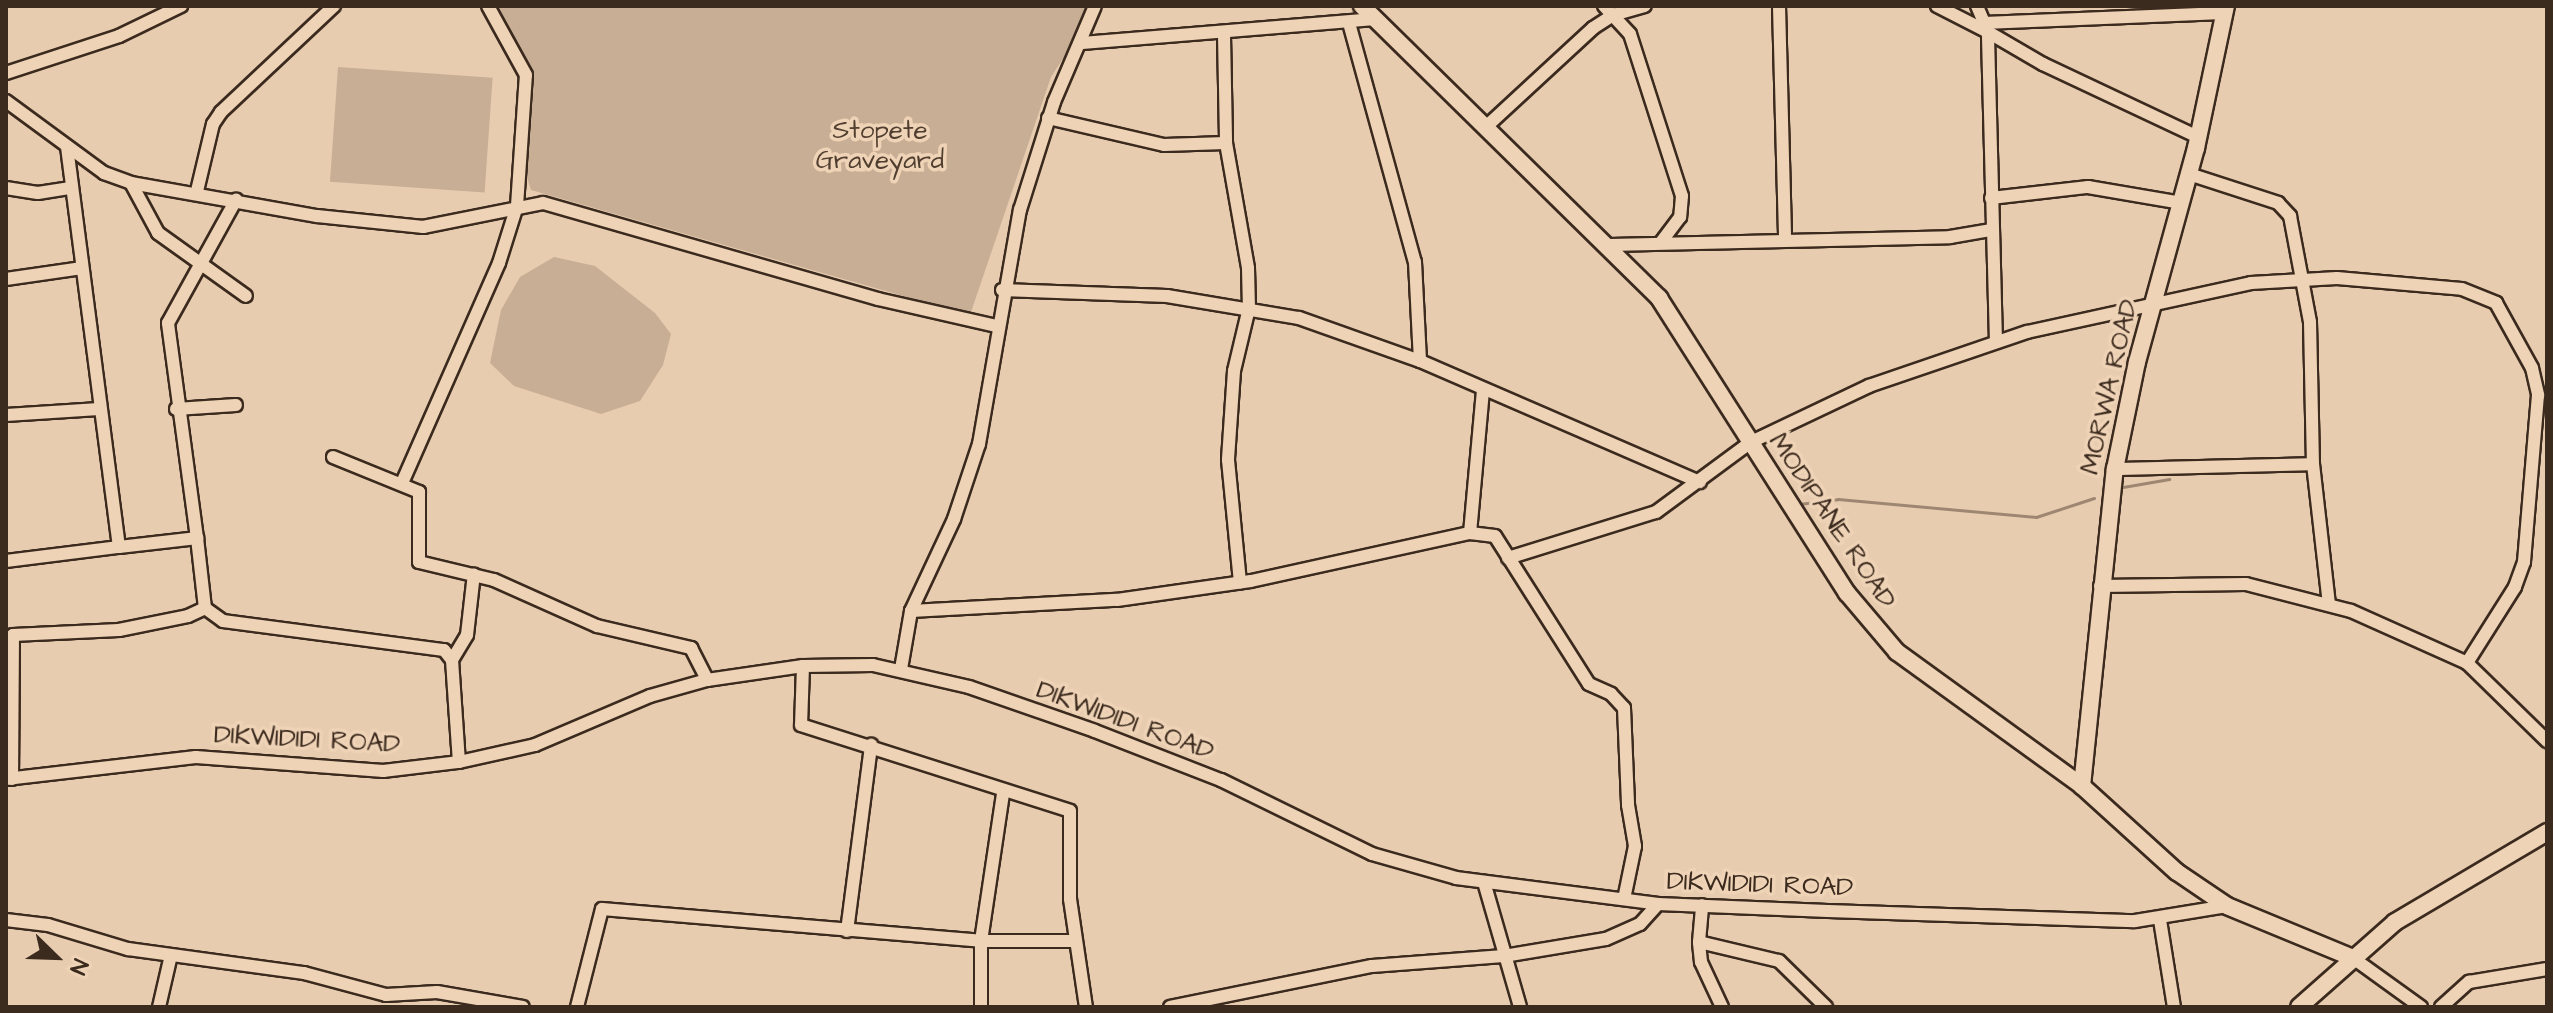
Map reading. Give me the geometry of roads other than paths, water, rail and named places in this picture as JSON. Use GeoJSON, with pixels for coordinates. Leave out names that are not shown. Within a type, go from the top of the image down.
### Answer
{"type":"FeatureCollection","features":[{"type":"Feature","properties":{"kind":"main road","name":"MODIPANE ROAD"},"geometry":{"type":"LineString","coordinates":[[1362,6],[1610,245],[1671,313],[1856,607],[1897,652],[2082,786],[2177,872],[2227,906],[2353,958]]}},
{"type":"Feature","properties":{"kind":"main road","name":"MORWA ROAD"},"geometry":{"type":"LineString","coordinates":[[2082,786],[2100,586],[2115,469],[2154,302],[2198,137],[2224,9]]}},
{"type":"Feature","properties":{"kind":"main road"},"geometry":{"type":"LineString","coordinates":[[2299,1007],[2353,958],[2431,899],[2547,832]]}},
{"type":"Feature","properties":{"kind":"street"},"geometry":{"type":"LineString","coordinates":[[6,73],[119,36],[181,6]]}},
{"type":"Feature","properties":{"kind":"street"},"geometry":{"type":"LineString","coordinates":[[197,191],[213,124],[221,112],[334,6]]}},
{"type":"Feature","properties":{"kind":"street"},"geometry":{"type":"LineString","coordinates":[[402,483],[499,263],[517,206],[526,75],[488,6]]}},
{"type":"Feature","properties":{"kind":"street"},"geometry":{"type":"LineString","coordinates":[[901,669],[911,611],[954,519],[979,444],[1002,290],[1048,118],[1095,6]]}},
{"type":"Feature","properties":{"kind":"street"},"geometry":{"type":"LineString","coordinates":[[1488,125],[1608,11],[1645,6]]}},
{"type":"Feature","properties":{"kind":"street"},"geometry":{"type":"LineString","coordinates":[[1779,6],[1785,240]]}},
{"type":"Feature","properties":{"kind":"street"},"geometry":{"type":"LineString","coordinates":[[1937,6],[1986,28],[2043,64],[2198,137]]}},
{"type":"Feature","properties":{"kind":"street"},"geometry":{"type":"LineString","coordinates":[[1977,6],[1986,28],[1996,342]]}},
{"type":"Feature","properties":{"kind":"street"},"geometry":{"type":"LineString","coordinates":[[1986,28],[2224,9]]}},
{"type":"Feature","properties":{"kind":"street"},"geometry":{"type":"LineString","coordinates":[[1608,11],[1630,34],[1682,196],[1680,217],[1661,242]]}},
{"type":"Feature","properties":{"kind":"street"},"geometry":{"type":"LineString","coordinates":[[1082,43],[1224,35],[1375,19]]}},
{"type":"Feature","properties":{"kind":"street"},"geometry":{"type":"LineString","coordinates":[[1349,23],[1415,262],[1420,361]]}},
{"type":"Feature","properties":{"kind":"street"},"geometry":{"type":"LineString","coordinates":[[1224,35],[1226,143],[1243,226],[1249,308],[1234,371],[1229,430],[1240,582]]}},
{"type":"Feature","properties":{"kind":"street"},"geometry":{"type":"LineString","coordinates":[[6,101],[104,173],[131,183],[423,227],[458,223],[517,206],[553,204],[878,299],[997,326]]}},
{"type":"Feature","properties":{"kind":"street"},"geometry":{"type":"LineString","coordinates":[[1048,118],[1164,145],[1226,143]]}},
{"type":"Feature","properties":{"kind":"street"},"geometry":{"type":"LineString","coordinates":[[67,147],[119,547]]}},
{"type":"Feature","properties":{"kind":"street"},"geometry":{"type":"LineString","coordinates":[[2189,174],[2286,208],[2305,278],[2313,464],[2329,604]]}},
{"type":"Feature","properties":{"kind":"street"},"geometry":{"type":"LineString","coordinates":[[131,183],[158,233],[205,262],[246,296]]}},
{"type":"Feature","properties":{"kind":"street"},"geometry":{"type":"LineString","coordinates":[[1991,198],[2088,187],[2182,203]]}},
{"type":"Feature","properties":{"kind":"street"},"geometry":{"type":"LineString","coordinates":[[6,188],[38,193],[71,188]]}},
{"type":"Feature","properties":{"kind":"street"},"geometry":{"type":"LineString","coordinates":[[236,200],[205,262],[173,307],[168,323],[176,409],[205,608],[223,621],[439,648],[452,660]]}},
{"type":"Feature","properties":{"kind":"street"},"geometry":{"type":"LineString","coordinates":[[1610,245],[1950,237],[1991,230]]}},
{"type":"Feature","properties":{"kind":"street"},"geometry":{"type":"LineString","coordinates":[[6,279],[82,268]]}},
{"type":"Feature","properties":{"kind":"street"},"geometry":{"type":"LineString","coordinates":[[1508,558],[1641,519],[1700,482],[1751,442],[1869,386],[1996,342],[2201,290],[2305,278],[2394,282],[2489,296],[2532,368],[2537,427],[2524,562],[2515,587],[2467,663]]}},
{"type":"Feature","properties":{"kind":"street"},"geometry":{"type":"LineString","coordinates":[[1002,290],[1092,290],[1249,308],[1345,332],[1420,361],[1700,482]]}},
{"type":"Feature","properties":{"kind":"street"},"geometry":{"type":"LineString","coordinates":[[1470,533],[1483,390]]}},
{"type":"Feature","properties":{"kind":"street"},"geometry":{"type":"LineString","coordinates":[[176,409],[236,405]]}},
{"type":"Feature","properties":{"kind":"street"},"geometry":{"type":"LineString","coordinates":[[6,415],[99,409]]}},
{"type":"Feature","properties":{"kind":"street"},"geometry":{"type":"LineString","coordinates":[[333,457],[419,492],[416,560],[474,574],[597,626],[694,650],[707,680]]}},
{"type":"Feature","properties":{"kind":"street"},"geometry":{"type":"LineString","coordinates":[[2115,469],[2313,464]]}},
{"type":"Feature","properties":{"kind":"street"},"geometry":{"type":"LineString","coordinates":[[911,611],[1040,607],[1240,582],[1470,533],[1495,536],[1589,684],[1611,694],[1624,708],[1628,805],[1635,846],[1624,899]]}},
{"type":"Feature","properties":{"kind":"street"},"geometry":{"type":"LineString","coordinates":[[6,561],[197,538]]}},
{"type":"Feature","properties":{"kind":"street"},"geometry":{"type":"LineString","coordinates":[[459,762],[452,660],[467,635],[474,574]]}},
{"type":"Feature","properties":{"kind":"street"},"geometry":{"type":"LineString","coordinates":[[2100,586],[2246,584],[2329,604],[2399,628],[2467,663],[2547,741]]}},
{"type":"Feature","properties":{"kind":"street"},"geometry":{"type":"LineString","coordinates":[[9,779],[13,635],[119,630],[188,616],[205,608]]}},
{"type":"Feature","properties":{"kind":"street"},"geometry":{"type":"LineString","coordinates":[[803,666],[801,725],[871,745],[1003,793],[1070,811],[1074,941],[1086,1007]]}},
{"type":"Feature","properties":{"kind":"street","name":"DIKWIDIDI ROAD"},"geometry":{"type":"LineString","coordinates":[[9,779],[196,757],[383,771],[459,762],[535,745],[650,696],[707,680],[803,666],[901,669],[1095,731],[1221,780],[1399,865],[1484,882],[1658,904],[2160,920],[2227,906]]}},
{"type":"Feature","properties":{"kind":"street"},"geometry":{"type":"LineString","coordinates":[[847,931],[871,745]]}},
{"type":"Feature","properties":{"kind":"street"},"geometry":{"type":"LineString","coordinates":[[981,1007],[981,941],[1003,793]]}},
{"type":"Feature","properties":{"kind":"street"},"geometry":{"type":"LineString","coordinates":[[1484,882],[1520,1007]]}},
{"type":"Feature","properties":{"kind":"street"},"geometry":{"type":"LineString","coordinates":[[1170,1007],[1372,966],[1504,956],[1628,932],[1658,904]]}},
{"type":"Feature","properties":{"kind":"street"},"geometry":{"type":"LineString","coordinates":[[1702,905],[1701,962],[1722,1007]]}},
{"type":"Feature","properties":{"kind":"street"},"geometry":{"type":"LineString","coordinates":[[577,1007],[602,909],[981,941],[1074,941]]}},
{"type":"Feature","properties":{"kind":"street"},"geometry":{"type":"LineString","coordinates":[[6,920],[171,955],[304,973],[386,995],[437,992],[523,1007]]}},
{"type":"Feature","properties":{"kind":"street"},"geometry":{"type":"LineString","coordinates":[[2160,920],[2174,1007]]}},
{"type":"Feature","properties":{"kind":"street"},"geometry":{"type":"LineString","coordinates":[[1699,942],[1779,961],[1826,1007]]}},
{"type":"Feature","properties":{"kind":"street"},"geometry":{"type":"LineString","coordinates":[[159,1007],[171,955]]}},
{"type":"Feature","properties":{"kind":"street"},"geometry":{"type":"LineString","coordinates":[[2353,958],[2421,1007]]}},
{"type":"Feature","properties":{"kind":"street"},"geometry":{"type":"LineString","coordinates":[[2441,1007],[2469,982],[2547,969]]}},
{"type":"Feature","properties":{"kind":"waterway"},"geometry":{"type":"LineString","coordinates":[[2123,487],[2169,479]]}},
{"type":"Feature","properties":{"kind":"waterway"},"geometry":{"type":"LineString","coordinates":[[1799,504],[1838,499],[2036,517],[2094,498]]}},
{"type":"Feature","properties":{"kind":"park label","name":"Stopete Graveyard"},"geometry":{"type":"Point","coordinates":[880,146]}}]}
